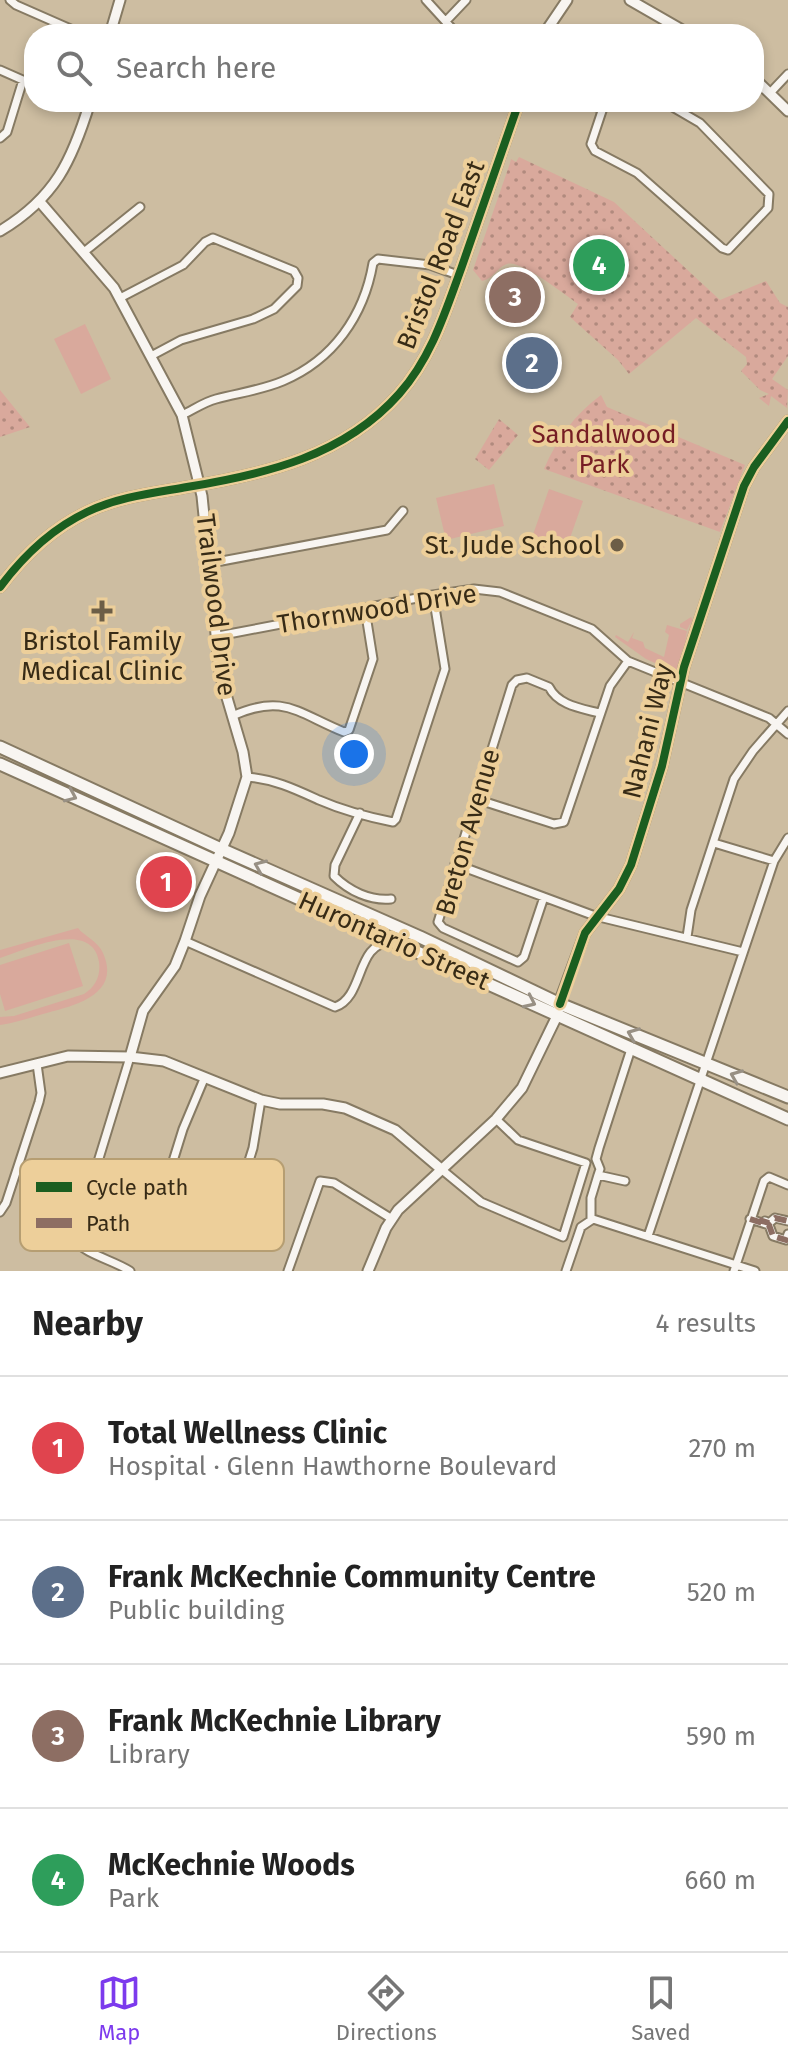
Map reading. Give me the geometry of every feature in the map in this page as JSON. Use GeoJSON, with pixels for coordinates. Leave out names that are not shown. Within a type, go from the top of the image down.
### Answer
{"type":"FeatureCollection","features":[{"type":"Feature","properties":{"kind":"main road","name":"Hurontario Street"},"geometry":{"type":"LineString","coordinates":[[0,747],[356,926],[559,1010],[706,1063],[788,1097]]}},
{"type":"Feature","properties":{"kind":"main road","name":"Hurontario Street"},"geometry":{"type":"LineString","coordinates":[[0,764],[420,937],[631,1049],[788,1119]]}},
{"type":"Feature","properties":{"kind":"street"},"geometry":{"type":"LineString","coordinates":[[10,0],[59,24]]}},
{"type":"Feature","properties":{"kind":"street"},"geometry":{"type":"LineString","coordinates":[[113,24],[120,0]]}},
{"type":"Feature","properties":{"kind":"street"},"geometry":{"type":"LineString","coordinates":[[426,0],[449,24]]}},
{"type":"Feature","properties":{"kind":"street"},"geometry":{"type":"LineString","coordinates":[[446,21],[466,0]]}},
{"type":"Feature","properties":{"kind":"street"},"geometry":{"type":"LineString","coordinates":[[551,24],[567,0]]}},
{"type":"Feature","properties":{"kind":"street"},"geometry":{"type":"LineString","coordinates":[[630,0],[672,24]]}},
{"type":"Feature","properties":{"kind":"street"},"geometry":{"type":"LineString","coordinates":[[0,70],[23,80],[7,132],[0,138]]}},
{"type":"Feature","properties":{"kind":"street"},"geometry":{"type":"LineString","coordinates":[[770,93],[788,74]]}},
{"type":"Feature","properties":{"kind":"street"},"geometry":{"type":"LineString","coordinates":[[764,87],[788,111]]}},
{"type":"Feature","properties":{"kind":"street"},"geometry":{"type":"LineString","coordinates":[[0,231],[40,202],[71,157],[87,112]]}},
{"type":"Feature","properties":{"kind":"street","name":"Bristol Road East"},"geometry":{"type":"LineString","coordinates":[[0,587],[36,545],[87,512],[132,497],[200,485],[307,459],[344,440],[377,416],[400,393],[422,362],[439,329],[515,112]]}},
{"type":"Feature","properties":{"kind":"street"},"geometry":{"type":"LineString","coordinates":[[602,112],[591,144],[595,151],[637,173],[728,250],[768,208],[771,201],[769,194],[700,123],[681,112]]}},
{"type":"Feature","properties":{"kind":"street","name":"Trailwood Drive"},"geometry":{"type":"LineString","coordinates":[[40,202],[120,298],[182,415],[200,485],[211,563],[220,674],[243,752],[247,777]]}},
{"type":"Feature","properties":{"kind":"street"},"geometry":{"type":"LineString","coordinates":[[84,252],[140,207]]}},
{"type":"Feature","properties":{"kind":"street"},"geometry":{"type":"LineString","coordinates":[[120,298],[183,265],[213,238],[294,271],[298,278],[297,286],[274,309],[253,319],[181,340],[151,356]]}},
{"type":"Feature","properties":{"kind":"street"},"geometry":{"type":"LineString","coordinates":[[182,415],[213,399],[282,382],[320,361],[345,335],[361,306],[373,263],[378,259],[430,265],[458,275]]}},
{"type":"Feature","properties":{"kind":"street","name":"Nahani Way"},"geometry":{"type":"LineString","coordinates":[[368,1271],[392,1219],[407,1200],[496,1119],[522,1088],[559,1010],[580,944],[595,916],[619,889],[631,865],[662,766],[679,683],[748,478],[788,421]]}},
{"type":"Feature","properties":{"kind":"street"},"geometry":{"type":"LineString","coordinates":[[211,563],[387,530],[403,511]]}},
{"type":"Feature","properties":{"kind":"street","name":"Thornwood Drive"},"geometry":{"type":"LineString","coordinates":[[218,636],[433,595],[474,589],[500,592],[592,629],[628,661],[755,712],[777,723],[788,734]]}},
{"type":"Feature","properties":{"kind":"street"},"geometry":{"type":"LineString","coordinates":[[99,1159],[143,1011],[175,966],[247,777],[294,787],[319,800],[393,822],[398,816],[445,669],[433,595]]}},
{"type":"Feature","properties":{"kind":"street"},"geometry":{"type":"LineString","coordinates":[[232,716],[261,704],[285,706],[344,732],[349,730],[373,659],[365,609]]}},
{"type":"Feature","properties":{"kind":"street"},"geometry":{"type":"LineString","coordinates":[[476,799],[554,824],[564,822],[599,713],[610,686],[628,661]]}},
{"type":"Feature","properties":{"kind":"street","name":"Breton Avenue"},"geometry":{"type":"LineString","coordinates":[[544,897],[524,957],[514,962],[439,925],[439,915],[512,685],[517,680],[527,678],[545,684],[564,703],[599,713]]}},
{"type":"Feature","properties":{"kind":"street"},"geometry":{"type":"LineString","coordinates":[[687,937],[691,910],[736,775],[788,711]]}},
{"type":"Feature","properties":{"kind":"street"},"geometry":{"type":"LineString","coordinates":[[360,813],[335,865],[334,876],[344,885],[375,900],[391,899]]}},
{"type":"Feature","properties":{"kind":"street"},"geometry":{"type":"LineString","coordinates":[[648,1236],[774,861],[788,838]]}},
{"type":"Feature","properties":{"kind":"street"},"geometry":{"type":"LineString","coordinates":[[714,843],[774,861]]}},
{"type":"Feature","properties":{"kind":"street"},"geometry":{"type":"LineString","coordinates":[[455,864],[595,916],[743,952]]}},
{"type":"Feature","properties":{"kind":"street"},"geometry":{"type":"LineString","coordinates":[[356,926],[364,932],[371,948]]}},
{"type":"Feature","properties":{"kind":"street"},"geometry":{"type":"LineString","coordinates":[[185,941],[335,1007],[344,1003],[371,948],[379,943],[393,942]]}},
{"type":"Feature","properties":{"kind":"street"},"geometry":{"type":"LineString","coordinates":[[590,1220],[589,1208],[600,1169],[596,1159],[631,1049]]}},
{"type":"Feature","properties":{"kind":"street"},"geometry":{"type":"LineString","coordinates":[[0,1073],[68,1056],[130,1057],[164,1061],[261,1100],[280,1104],[323,1104],[357,1113],[395,1130],[481,1202],[563,1237],[586,1163],[518,1140],[496,1119]]}},
{"type":"Feature","properties":{"kind":"street"},"geometry":{"type":"LineString","coordinates":[[0,1212],[6,1203],[41,1093],[37,1064]]}},
{"type":"Feature","properties":{"kind":"street"},"geometry":{"type":"LineString","coordinates":[[174,1159],[204,1079]]}},
{"type":"Feature","properties":{"kind":"street"},"geometry":{"type":"LineString","coordinates":[[250,1159],[261,1100]]}},
{"type":"Feature","properties":{"kind":"street"},"geometry":{"type":"LineString","coordinates":[[598,1175],[625,1181]]}},
{"type":"Feature","properties":{"kind":"street"},"geometry":{"type":"LineString","coordinates":[[735,1268],[764,1181],[769,1177],[788,1185]]}},
{"type":"Feature","properties":{"kind":"street"},"geometry":{"type":"LineString","coordinates":[[288,1271],[320,1181],[334,1183],[392,1219]]}},
{"type":"Feature","properties":{"kind":"street"},"geometry":{"type":"LineString","coordinates":[[751,1218],[769,1223],[775,1218],[788,1221]]}},
{"type":"Feature","properties":{"kind":"street"},"geometry":{"type":"LineString","coordinates":[[751,1218],[769,1225],[773,1236],[786,1240],[788,1234]]}},
{"type":"Feature","properties":{"kind":"street"},"geometry":{"type":"LineString","coordinates":[[590,1220],[648,1236],[735,1268],[755,1271]]}},
{"type":"Feature","properties":{"kind":"street"},"geometry":{"type":"LineString","coordinates":[[566,1271],[581,1227],[590,1220]]}},
{"type":"Feature","properties":{"kind":"street"},"geometry":{"type":"LineString","coordinates":[[90,1251],[130,1271]]}},
{"type":"Feature","properties":{"kind":"green space"},"geometry":{"type":"Polygon","coordinates":[[[519,157],[614,202],[720,300],[766,281],[780,303],[788,307],[788,356],[772,379],[788,390],[787,408],[771,396],[769,406],[759,398],[769,394],[760,390],[741,371],[747,364],[746,357],[696,318],[629,374],[618,360],[570,317],[578,304],[542,279],[522,267],[507,264],[482,281],[473,270],[511,159],[516,162],[519,157]]]}},
{"type":"Feature","properties":{"kind":"green space"},"geometry":{"type":"Polygon","coordinates":[[[85,324],[111,379],[81,394],[54,339],[85,324]]]}},
{"type":"Feature","properties":{"kind":"green space"},"geometry":{"type":"Polygon","coordinates":[[[0,390],[30,427],[0,437],[0,390]]]}},
{"type":"Feature","properties":{"kind":"green space","name":"Sandalwood Park"},"geometry":{"type":"Polygon","coordinates":[[[601,395],[607,407],[745,465],[720,532],[544,469],[567,428],[601,395]]]}},
{"type":"Feature","properties":{"kind":"green space"},"geometry":{"type":"Polygon","coordinates":[[[499,419],[518,435],[489,470],[475,459],[499,419]]]}},
{"type":"Feature","properties":{"kind":"green space"},"geometry":{"type":"Polygon","coordinates":[[[494,484],[504,526],[446,540],[436,498],[494,484]]]}},
{"type":"Feature","properties":{"kind":"green space"},"geometry":{"type":"Polygon","coordinates":[[[549,489],[583,501],[563,558],[529,546],[549,489]]]}},
{"type":"Feature","properties":{"kind":"green space"},"geometry":{"type":"Polygon","coordinates":[[[691,617],[694,622],[675,672],[646,659],[615,637],[628,642],[634,632],[632,638],[664,657],[669,635],[665,632],[667,625],[687,631],[685,641],[692,620],[687,630],[680,624],[691,617]]]}},
{"type":"Feature","properties":{"kind":"green space"},"geometry":{"type":"Polygon","coordinates":[[[78,928],[103,953],[106,980],[100,989],[80,1003],[0,1025],[0,1017],[14,1016],[84,994],[91,988],[98,976],[99,962],[94,949],[84,942],[56,940],[0,958],[0,950],[78,928]]]}},
{"type":"Feature","properties":{"kind":"green space"},"geometry":{"type":"Polygon","coordinates":[[[69,943],[83,986],[5,1011],[0,994],[0,965],[69,943]]]}},
{"type":"Feature","properties":{"kind":"marked path"},"geometry":{"type":"LineString","coordinates":[[759,1220],[769,1223],[775,1218],[788,1221]]}},
{"type":"Feature","properties":{"kind":"marked path"},"geometry":{"type":"LineString","coordinates":[[750,1219],[769,1225],[773,1236],[786,1240],[788,1234]]}},
{"type":"Feature","properties":{"kind":"cycle path"},"geometry":{"type":"LineString","coordinates":[[0,587],[39,544],[87,512],[136,496],[246,476],[302,459],[354,433],[377,415],[410,380],[436,334],[516,112]]}},
{"type":"Feature","properties":{"kind":"cycle path"},"geometry":{"type":"LineString","coordinates":[[560,1004],[585,933],[619,889],[631,865],[662,766],[684,667],[744,486],[788,421]]}},
{"type":"Feature","properties":{"kind":"place","name":"McKechnie Woods"},"geometry":{"type":"Point","coordinates":[599,265]}},
{"type":"Feature","properties":{"kind":"place","name":"Frank McKechnie Library"},"geometry":{"type":"Point","coordinates":[515,297]}},
{"type":"Feature","properties":{"kind":"place","name":"Frank McKechnie Community Centre"},"geometry":{"type":"Point","coordinates":[532,363]}},
{"type":"Feature","properties":{"kind":"place","name":"St. Jude School"},"geometry":{"type":"Point","coordinates":[617,545]}},
{"type":"Feature","properties":{"kind":"place","name":"Bristol Family Medical Clinic"},"geometry":{"type":"Point","coordinates":[102,611]}},
{"type":"Feature","properties":{"kind":"place","name":"Total Wellness Clinic"},"geometry":{"type":"Point","coordinates":[166,882]}}]}
